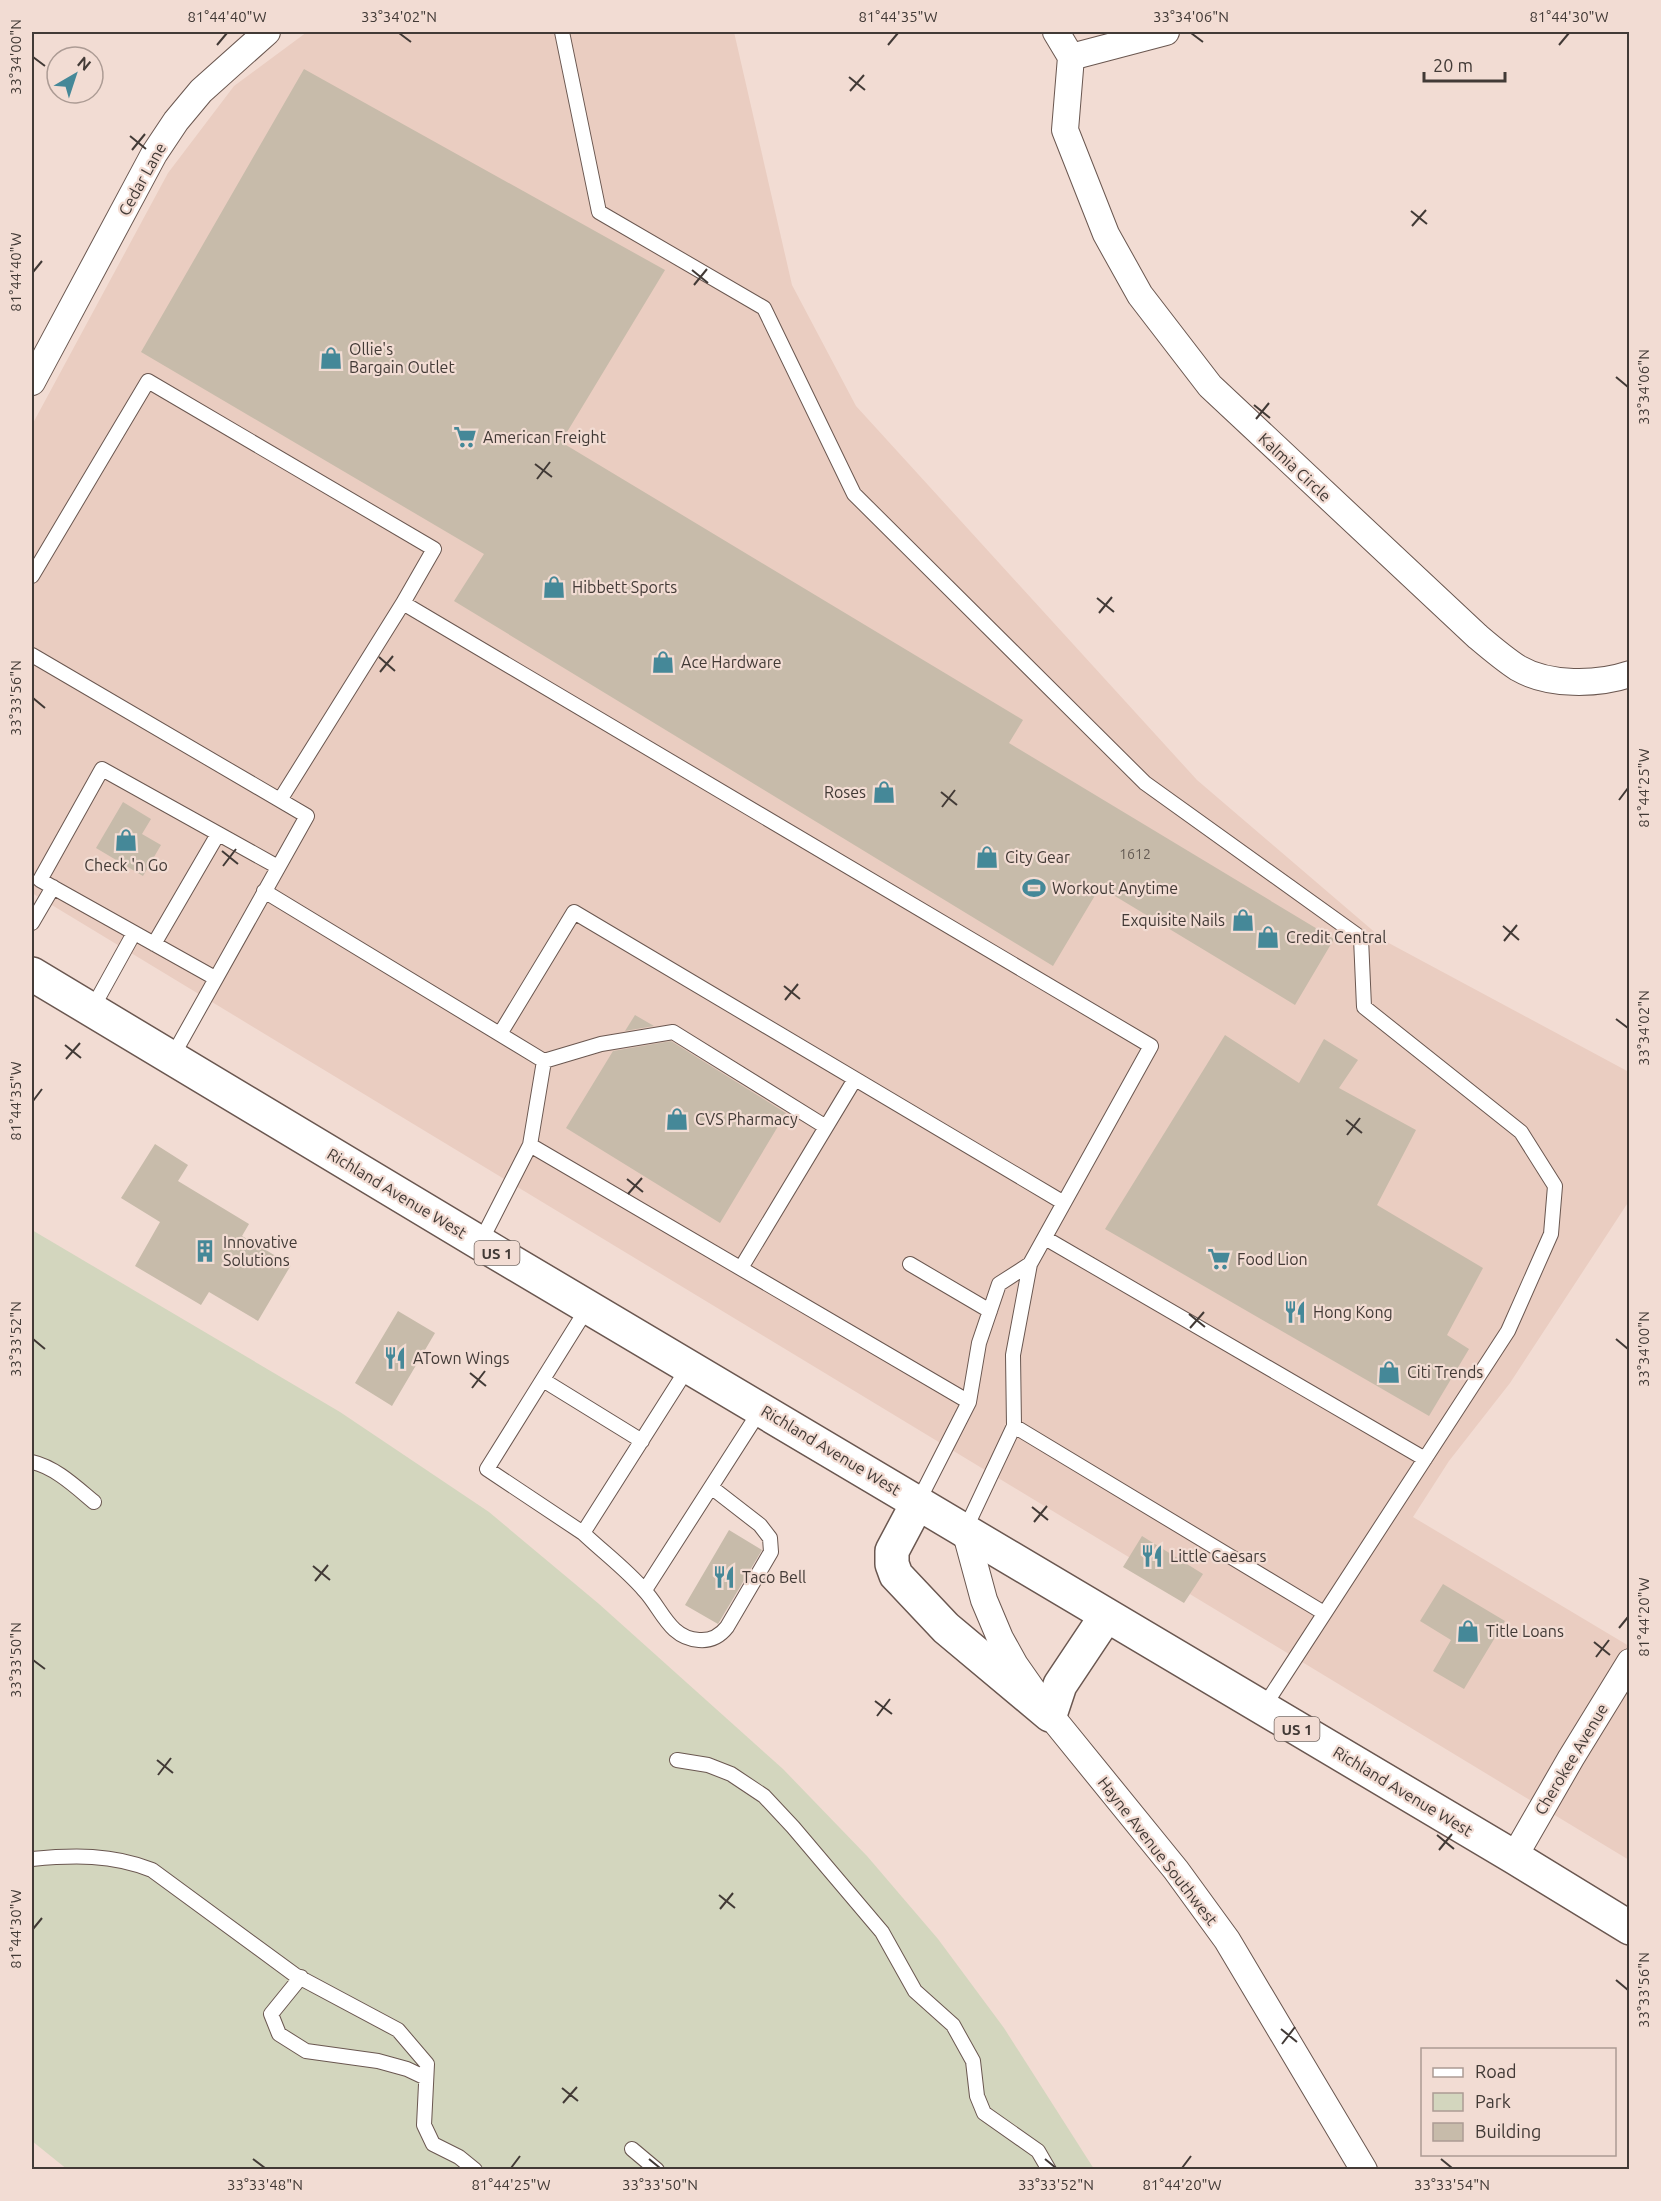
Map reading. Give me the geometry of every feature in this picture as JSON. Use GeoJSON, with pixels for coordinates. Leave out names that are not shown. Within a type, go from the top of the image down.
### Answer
{"type":"FeatureCollection","features":[{"type":"Feature","properties":{"kind":"main road","name":"Richland Avenue West"},"geometry":{"type":"LineString","coordinates":[[32,974],[1514,1857],[1629,1928]]}},
{"type":"Feature","properties":{"kind":"main road"},"geometry":{"type":"LineString","coordinates":[[918,1502],[892,1551],[892,1564],[896,1575],[946,1628],[1050,1714],[1060,1684],[1106,1616]]}},
{"type":"Feature","properties":{"kind":"street","name":"Cedar Lane"},"geometry":{"type":"LineString","coordinates":[[32,382],[154,154],[201,91],[267,32]]}},
{"type":"Feature","properties":{"kind":"street"},"geometry":{"type":"LineString","coordinates":[[1056,32],[1071,57],[1166,32]]}},
{"type":"Feature","properties":{"kind":"street","name":"Kalmia Circle"},"geometry":{"type":"LineString","coordinates":[[1071,57],[1065,130],[1106,234],[1140,295],[1210,386],[1430,594],[1477,636],[1519,669],[1541,677],[1564,681],[1596,681],[1629,674]]}},
{"type":"Feature","properties":{"kind":"street","name":"Hayne Avenue Southwest"},"geometry":{"type":"LineString","coordinates":[[965,1530],[984,1600],[1000,1638],[1015,1665],[1050,1714],[1176,1870],[1227,1940],[1364,2169]]}},
{"type":"Feature","properties":{"kind":"street","name":"Cherokee Avenue"},"geometry":{"type":"LineString","coordinates":[[1514,1857],[1629,1662]]}},
{"type":"Feature","properties":{"kind":"lane"},"geometry":{"type":"LineString","coordinates":[[562,32],[599,212],[764,308],[854,494],[1145,783],[1362,938],[1364,1007],[1521,1132],[1555,1186],[1551,1234],[1508,1331],[1263,1708]]}},
{"type":"Feature","properties":{"kind":"lane"},"geometry":{"type":"LineString","coordinates":[[32,576],[148,381],[434,549],[403,603],[280,800]]}},
{"type":"Feature","properties":{"kind":"lane"},"geometry":{"type":"LineString","coordinates":[[403,603],[1151,1046],[1030,1264],[1013,1354],[1014,1425],[965,1530]]}},
{"type":"Feature","properties":{"kind":"lane"},"geometry":{"type":"LineString","coordinates":[[32,655],[307,816],[172,1057]]}},
{"type":"Feature","properties":{"kind":"lane"},"geometry":{"type":"LineString","coordinates":[[215,978],[40,880],[102,769],[278,867]]}},
{"type":"Feature","properties":{"kind":"lane"},"geometry":{"type":"LineString","coordinates":[[154,944],[218,834]]}},
{"type":"Feature","properties":{"kind":"lane"},"geometry":{"type":"LineString","coordinates":[[32,924],[53,887]]}},
{"type":"Feature","properties":{"kind":"lane"},"geometry":{"type":"LineString","coordinates":[[264,891],[544,1061],[602,1044],[673,1032],[826,1127]]}},
{"type":"Feature","properties":{"kind":"lane"},"geometry":{"type":"LineString","coordinates":[[500,1035],[574,912],[1064,1203]]}},
{"type":"Feature","properties":{"kind":"lane"},"geometry":{"type":"LineString","coordinates":[[92,1009],[134,933]]}},
{"type":"Feature","properties":{"kind":"lane"},"geometry":{"type":"LineString","coordinates":[[480,1243],[530,1145],[544,1061]]}},
{"type":"Feature","properties":{"kind":"lane"},"geometry":{"type":"LineString","coordinates":[[741,1268],[855,1079]]}},
{"type":"Feature","properties":{"kind":"lane"},"geometry":{"type":"LineString","coordinates":[[530,1145],[969,1402]]}},
{"type":"Feature","properties":{"kind":"lane"},"geometry":{"type":"LineString","coordinates":[[1044,1238],[1425,1459]]}},
{"type":"Feature","properties":{"kind":"lane"},"geometry":{"type":"LineString","coordinates":[[910,1264],[990,1311]]}},
{"type":"Feature","properties":{"kind":"lane"},"geometry":{"type":"LineString","coordinates":[[918,1502],[969,1402],[979,1343],[999,1284],[1030,1264]]}},
{"type":"Feature","properties":{"kind":"lane"},"geometry":{"type":"LineString","coordinates":[[588,1307],[488,1469],[583,1533],[645,1590],[671,1628],[687,1639],[706,1640],[721,1635],[771,1552],[770,1538],[760,1525],[711,1487]]}},
{"type":"Feature","properties":{"kind":"lane"},"geometry":{"type":"LineString","coordinates":[[583,1533],[689,1366]]}},
{"type":"Feature","properties":{"kind":"lane"},"geometry":{"type":"LineString","coordinates":[[543,1380],[642,1442]]}},
{"type":"Feature","properties":{"kind":"lane"},"geometry":{"type":"LineString","coordinates":[[645,1590],[760,1409]]}},
{"type":"Feature","properties":{"kind":"lane"},"geometry":{"type":"LineString","coordinates":[[1014,1425],[1324,1613]]}},
{"type":"Feature","properties":{"kind":"lane"},"geometry":{"type":"LineString","coordinates":[[32,1462],[40,1464],[68,1481],[94,1502]]}},
{"type":"Feature","properties":{"kind":"lane"},"geometry":{"type":"LineString","coordinates":[[677,1760],[708,1765],[731,1774],[764,1796],[793,1827],[882,1932],[915,1991],[953,2025],[973,2061],[977,2096],[984,2114],[1038,2151],[1049,2169]]}},
{"type":"Feature","properties":{"kind":"lane"},"geometry":{"type":"LineString","coordinates":[[32,1859],[65,1856],[104,1857],[132,1862],[152,1870],[223,1924],[301,1977],[398,2030],[428,2064],[424,2125],[433,2144],[459,2157],[475,2169]]}},
{"type":"Feature","properties":{"kind":"lane"},"geometry":{"type":"LineString","coordinates":[[301,1977],[271,2014],[279,2034],[306,2051],[378,2061],[407,2069],[426,2078]]}},
{"type":"Feature","properties":{"kind":"lane"},"geometry":{"type":"LineString","coordinates":[[632,2149],[657,2169]]}},
{"type":"Feature","properties":{"kind":"shaded area"},"geometry":{"type":"Polygon","coordinates":[[[307,32],[734,32],[792,285],[856,406],[1197,780],[1385,941],[1629,1072],[1629,1201],[1510,1383],[1449,1461],[1413,1517],[1629,1646],[1629,1860],[32,893],[32,425],[168,173],[234,86],[307,32]]]}},
{"type":"Feature","properties":{"kind":"green space"},"geometry":{"type":"Polygon","coordinates":[[[32,1230],[340,1412],[489,1512],[599,1604],[783,1769],[867,1856],[938,1939],[1004,2028],[1094,2169],[68,2170],[32,2141],[32,1230]]]}},
{"type":"Feature","properties":{"kind":"building"},"geometry":{"type":"Polygon","coordinates":[[[304,69],[665,270],[561,442],[1023,720],[1009,743],[1334,939],[1295,1005],[1100,887],[1053,966],[454,601],[484,554],[141,352],[304,69]]]}},
{"type":"Feature","properties":{"kind":"building","name":"Check 'n Go"},"geometry":{"type":"Polygon","coordinates":[[[123,802],[151,819],[142,834],[161,845],[143,876],[96,848],[123,802]]]}},
{"type":"Feature","properties":{"kind":"building"},"geometry":{"type":"Polygon","coordinates":[[[635,1015],[654,1026],[625,1031],[635,1015]]]}},
{"type":"Feature","properties":{"kind":"building"},"geometry":{"type":"Polygon","coordinates":[[[1225,1035],[1299,1083],[1324,1039],[1358,1060],[1339,1088],[1416,1130],[1377,1205],[1483,1268],[1447,1335],[1469,1349],[1429,1416],[1105,1229],[1225,1035]]]}},
{"type":"Feature","properties":{"kind":"building","name":"CVS Pharmacy"},"geometry":{"type":"Polygon","coordinates":[[[671,1041],[786,1113],[720,1223],[566,1128],[613,1051],[671,1041]]]}},
{"type":"Feature","properties":{"kind":"building","name":"Innovative Solutions"},"geometry":{"type":"Polygon","coordinates":[[[155,1144],[188,1165],[178,1181],[249,1224],[242,1236],[291,1265],[258,1321],[209,1292],[201,1305],[135,1266],[160,1222],[121,1198],[155,1144]]]}},
{"type":"Feature","properties":{"kind":"building","name":"ATown Wings"},"geometry":{"type":"Polygon","coordinates":[[[398,1311],[435,1333],[392,1406],[355,1383],[398,1311]]]}},
{"type":"Feature","properties":{"kind":"building","name":"Taco Bell"},"geometry":{"type":"Polygon","coordinates":[[[729,1530],[762,1550],[718,1624],[685,1605],[729,1530]]]}},
{"type":"Feature","properties":{"kind":"building","name":"Little Caesars"},"geometry":{"type":"Polygon","coordinates":[[[1142,1536],[1203,1574],[1184,1603],[1123,1567],[1142,1536]]]}},
{"type":"Feature","properties":{"kind":"building","name":"Title Loans"},"geometry":{"type":"Polygon","coordinates":[[[1443,1584],[1505,1621],[1464,1689],[1433,1671],[1451,1640],[1420,1621],[1443,1584]]]}},
{"type":"Feature","properties":{"kind":"place","name":"Ollie's Bargain Outlet"},"geometry":{"type":"Point","coordinates":[331,358]}},
{"type":"Feature","properties":{"kind":"place","name":"American Freight"},"geometry":{"type":"Point","coordinates":[465,437]}},
{"type":"Feature","properties":{"kind":"place","name":"Hibbett Sports"},"geometry":{"type":"Point","coordinates":[554,587]}},
{"type":"Feature","properties":{"kind":"place","name":"Ace Hardware"},"geometry":{"type":"Point","coordinates":[663,662]}},
{"type":"Feature","properties":{"kind":"place","name":"Roses"},"geometry":{"type":"Point","coordinates":[884,792]}},
{"type":"Feature","properties":{"kind":"place","name":"Check 'n Go"},"geometry":{"type":"Point","coordinates":[126,840]}},
{"type":"Feature","properties":{"kind":"place","name":"City Gear"},"geometry":{"type":"Point","coordinates":[987,857]}},
{"type":"Feature","properties":{"kind":"place","name":"Workout Anytime"},"geometry":{"type":"Point","coordinates":[1034,888]}},
{"type":"Feature","properties":{"kind":"place","name":"Exquisite Nails"},"geometry":{"type":"Point","coordinates":[1243,920]}},
{"type":"Feature","properties":{"kind":"place","name":"Credit Central"},"geometry":{"type":"Point","coordinates":[1268,937]}},
{"type":"Feature","properties":{"kind":"place","name":"CVS Pharmacy"},"geometry":{"type":"Point","coordinates":[677,1119]}},
{"type":"Feature","properties":{"kind":"place","name":"Innovative Solutions"},"geometry":{"type":"Point","coordinates":[205,1251]}},
{"type":"Feature","properties":{"kind":"place","name":"Food Lion"},"geometry":{"type":"Point","coordinates":[1219,1259]}},
{"type":"Feature","properties":{"kind":"place","name":"Hong Kong"},"geometry":{"type":"Point","coordinates":[1295,1312]}},
{"type":"Feature","properties":{"kind":"place","name":"ATown Wings"},"geometry":{"type":"Point","coordinates":[395,1358]}},
{"type":"Feature","properties":{"kind":"place","name":"Citi Trends"},"geometry":{"type":"Point","coordinates":[1389,1372]}},
{"type":"Feature","properties":{"kind":"place","name":"Little Caesars"},"geometry":{"type":"Point","coordinates":[1152,1556]}},
{"type":"Feature","properties":{"kind":"place","name":"Taco Bell"},"geometry":{"type":"Point","coordinates":[724,1577]}},
{"type":"Feature","properties":{"kind":"place","name":"Title Loans"},"geometry":{"type":"Point","coordinates":[1468,1631]}}]}
